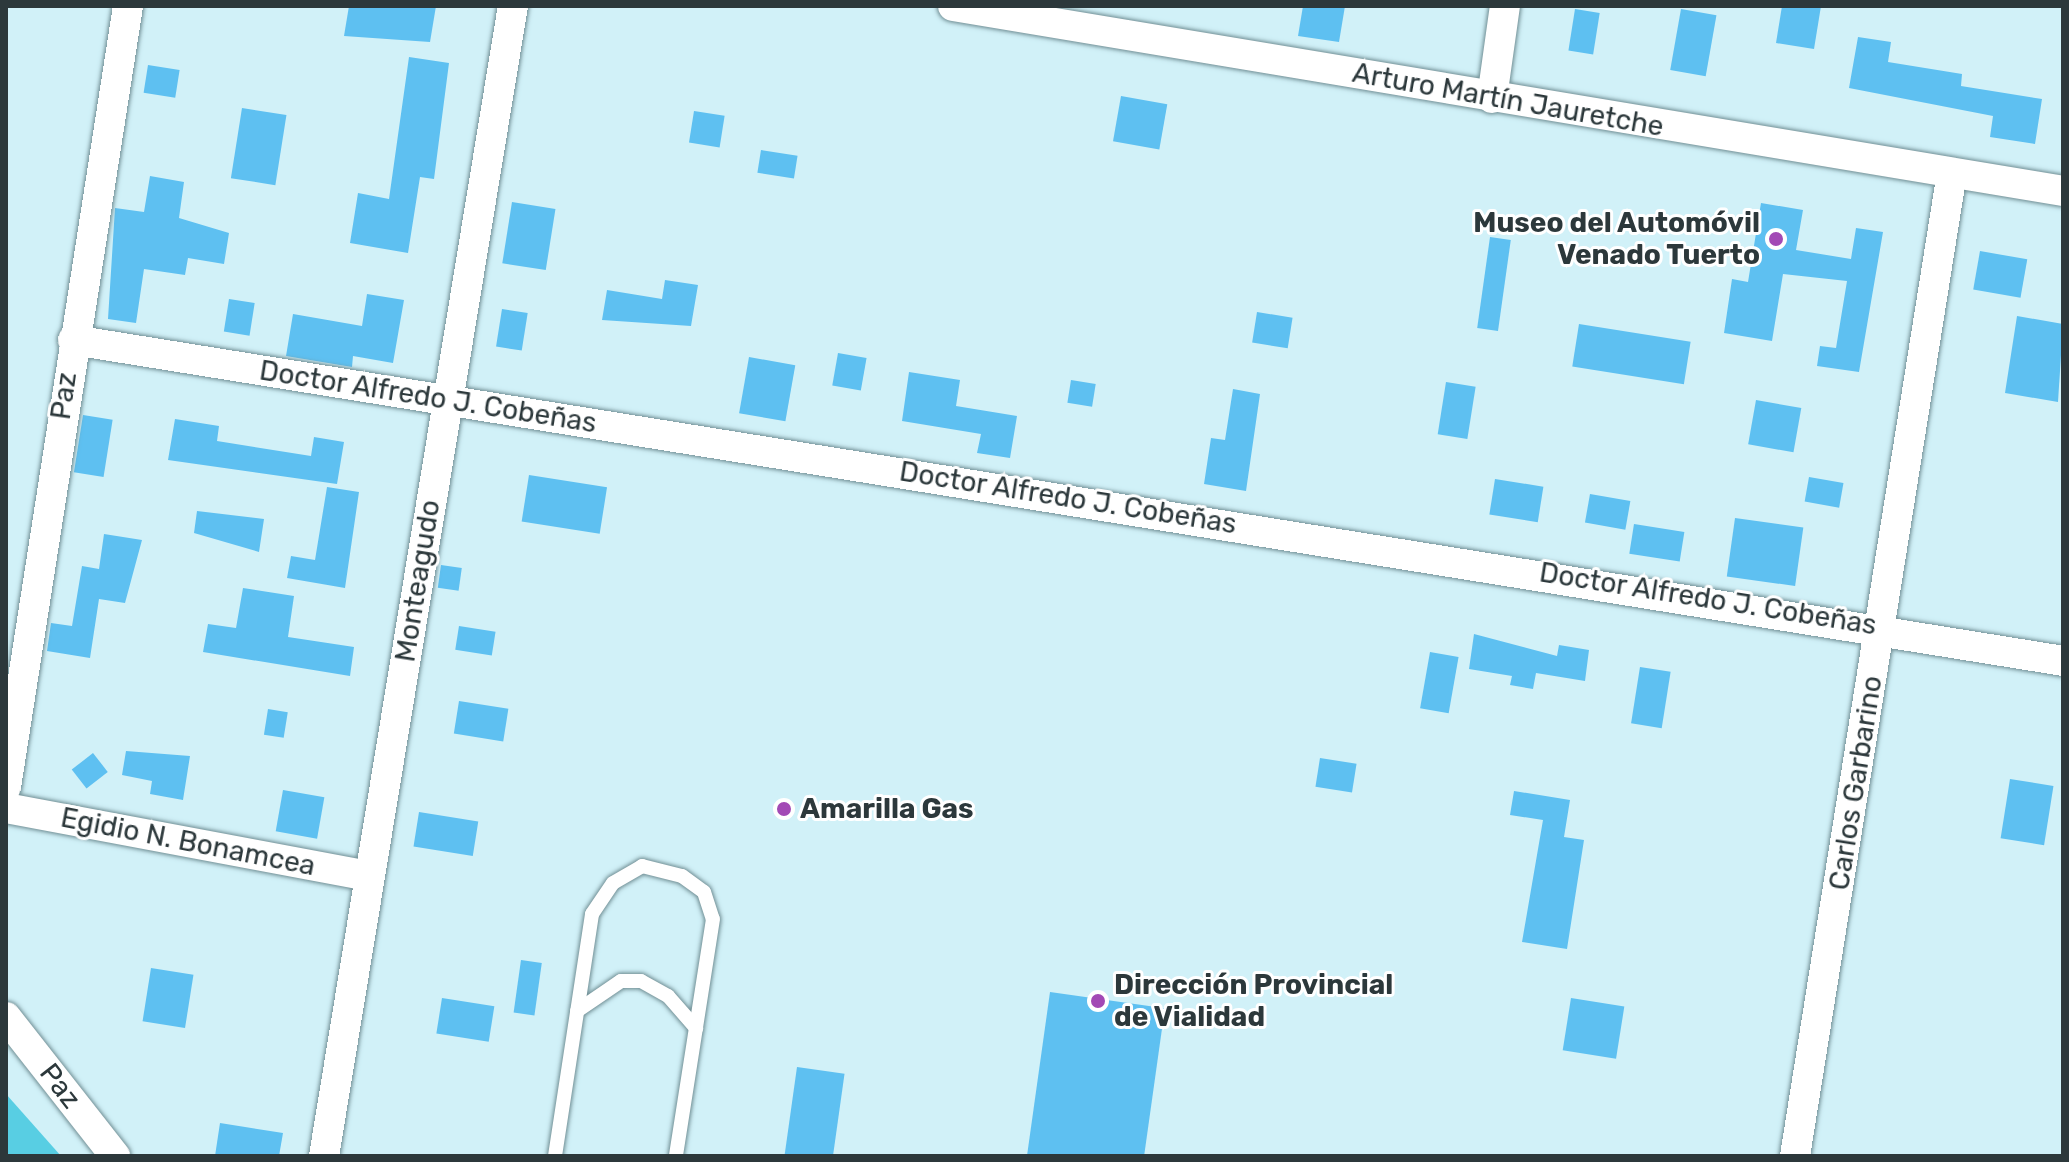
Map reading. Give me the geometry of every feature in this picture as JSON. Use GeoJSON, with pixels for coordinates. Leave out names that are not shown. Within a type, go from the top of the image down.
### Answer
{"type":"FeatureCollection","features":[{"type":"Feature","properties":{"kind":"street","name":"Paz"},"geometry":{"type":"LineString","coordinates":[[6,787],[73,340],[128,6]]}},
{"type":"Feature","properties":{"kind":"street","name":"Monteagudo"},"geometry":{"type":"LineString","coordinates":[[324,1156],[513,6]]}},
{"type":"Feature","properties":{"kind":"street","name":"Arturo Martín Jauretche"},"geometry":{"type":"LineString","coordinates":[[953,6],[1033,12],[1492,98],[2063,191]]}},
{"type":"Feature","properties":{"kind":"street"},"geometry":{"type":"LineString","coordinates":[[1492,98],[1505,6]]}},
{"type":"Feature","properties":{"kind":"street","name":"Carlos Garbarino"},"geometry":{"type":"LineString","coordinates":[[1795,1156],[1882,627],[1952,173]]}},
{"type":"Feature","properties":{"kind":"street","name":"Doctor Alfredo J. Cobeñas"},"geometry":{"type":"LineString","coordinates":[[73,340],[1882,627],[2063,661]]}},
{"type":"Feature","properties":{"kind":"street","name":"Egidio N. Bonamcea"},"geometry":{"type":"LineString","coordinates":[[6,808],[369,876]]}},
{"type":"Feature","properties":{"kind":"street","name":"Paz"},"geometry":{"type":"LineString","coordinates":[[6,1017],[115,1156]]}},
{"type":"Feature","properties":{"kind":"lane"},"geometry":{"type":"LineString","coordinates":[[555,1156],[592,914],[613,883],[642,866],[682,876],[704,892],[713,919],[676,1156]]}},
{"type":"Feature","properties":{"kind":"lane"},"geometry":{"type":"LineString","coordinates":[[577,1011],[621,981],[641,981],[668,996],[696,1028]]}},
{"type":"Feature","properties":{"kind":"shaded area"},"geometry":{"type":"Polygon","coordinates":[[[6,1094],[61,1156],[6,1156],[6,1094]]]}},
{"type":"Feature","properties":{"kind":"building"},"geometry":{"type":"Polygon","coordinates":[[[349,6],[436,6],[430,42],[344,36],[349,6]]]}},
{"type":"Feature","properties":{"kind":"building"},"geometry":{"type":"Polygon","coordinates":[[[1303,6],[1345,6],[1339,42],[1298,36],[1303,6]]]}},
{"type":"Feature","properties":{"kind":"building"},"geometry":{"type":"Polygon","coordinates":[[[1782,6],[1821,6],[1814,49],[1776,43],[1782,6]]]}},
{"type":"Feature","properties":{"kind":"building"},"geometry":{"type":"Polygon","coordinates":[[[1575,9],[1600,13],[1593,54],[1568,50],[1575,9]]]}},
{"type":"Feature","properties":{"kind":"building"},"geometry":{"type":"Polygon","coordinates":[[[1681,9],[1716,15],[1706,76],[1670,70],[1681,9]]]}},
{"type":"Feature","properties":{"kind":"building"},"geometry":{"type":"Polygon","coordinates":[[[1858,37],[1891,42],[1888,62],[1962,74],[1961,86],[2042,99],[2035,144],[1990,137],[1993,116],[1849,88],[1858,37]]]}},
{"type":"Feature","properties":{"kind":"building"},"geometry":{"type":"Polygon","coordinates":[[[409,57],[449,63],[434,179],[420,177],[408,253],[350,243],[358,193],[389,199],[409,57]]]}},
{"type":"Feature","properties":{"kind":"building"},"geometry":{"type":"Polygon","coordinates":[[[148,65],[180,70],[175,98],[144,93],[148,65]]]}},
{"type":"Feature","properties":{"kind":"building"},"geometry":{"type":"Polygon","coordinates":[[[1121,96],[1167,104],[1159,149],[1113,141],[1121,96]]]}},
{"type":"Feature","properties":{"kind":"building"},"geometry":{"type":"Polygon","coordinates":[[[242,108],[286,115],[275,185],[231,178],[242,108]]]}},
{"type":"Feature","properties":{"kind":"building"},"geometry":{"type":"Polygon","coordinates":[[[694,111],[725,116],[720,147],[689,143],[694,111]]]}},
{"type":"Feature","properties":{"kind":"building"},"geometry":{"type":"Polygon","coordinates":[[[761,150],[798,156],[794,179],[757,173],[761,150]]]}},
{"type":"Feature","properties":{"kind":"building"},"geometry":{"type":"Polygon","coordinates":[[[150,176],[184,182],[179,218],[229,233],[224,264],[188,258],[185,275],[144,269],[136,323],[108,319],[115,208],[144,212],[150,176]]]}},
{"type":"Feature","properties":{"kind":"building"},"geometry":{"type":"Polygon","coordinates":[[[512,202],[555,209],[546,270],[502,263],[512,202]]]}},
{"type":"Feature","properties":{"kind":"building"},"geometry":{"type":"Polygon","coordinates":[[[1761,203],[1803,210],[1796,250],[1851,259],[1856,228],[1883,232],[1859,372],[1817,366],[1820,346],[1836,348],[1847,281],[1783,274],[1772,341],[1724,333],[1732,279],[1748,282],[1761,203]]]}},
{"type":"Feature","properties":{"kind":"building"},"geometry":{"type":"Polygon","coordinates":[[[1490,237],[1511,240],[1498,331],[1477,328],[1490,237]]]}},
{"type":"Feature","properties":{"kind":"building"},"geometry":{"type":"Polygon","coordinates":[[[1980,251],[2027,259],[2020,298],[1973,289],[1980,251]]]}},
{"type":"Feature","properties":{"kind":"building"},"geometry":{"type":"Polygon","coordinates":[[[665,280],[698,285],[691,326],[602,320],[607,290],[662,299],[665,280]]]}},
{"type":"Feature","properties":{"kind":"building"},"geometry":{"type":"Polygon","coordinates":[[[367,294],[404,300],[393,363],[353,356],[352,367],[286,356],[293,314],[362,326],[367,294]]]}},
{"type":"Feature","properties":{"kind":"building"},"geometry":{"type":"Polygon","coordinates":[[[229,299],[255,303],[250,336],[224,332],[229,299]]]}},
{"type":"Feature","properties":{"kind":"building"},"geometry":{"type":"Polygon","coordinates":[[[502,309],[528,313],[522,351],[496,347],[502,309]]]}},
{"type":"Feature","properties":{"kind":"building"},"geometry":{"type":"Polygon","coordinates":[[[1257,312],[1293,318],[1288,348],[1252,343],[1257,312]]]}},
{"type":"Feature","properties":{"kind":"building"},"geometry":{"type":"Polygon","coordinates":[[[2017,316],[2063,324],[2058,402],[2005,393],[2017,316]]]}},
{"type":"Feature","properties":{"kind":"building"},"geometry":{"type":"Polygon","coordinates":[[[1579,324],[1691,342],[1684,384],[1572,366],[1579,324]]]}},
{"type":"Feature","properties":{"kind":"building"},"geometry":{"type":"Polygon","coordinates":[[[838,353],[867,358],[861,391],[832,385],[838,353]]]}},
{"type":"Feature","properties":{"kind":"building"},"geometry":{"type":"Polygon","coordinates":[[[749,357],[795,365],[785,421],[739,413],[749,357]]]}},
{"type":"Feature","properties":{"kind":"building"},"geometry":{"type":"Polygon","coordinates":[[[909,372],[960,380],[956,406],[1017,416],[1010,458],[977,453],[981,434],[902,421],[909,372]]]}},
{"type":"Feature","properties":{"kind":"building"},"geometry":{"type":"Polygon","coordinates":[[[1071,380],[1096,384],[1092,407],[1067,403],[1071,380]]]}},
{"type":"Feature","properties":{"kind":"building"},"geometry":{"type":"Polygon","coordinates":[[[1446,382],[1476,387],[1467,439],[1438,434],[1446,382]]]}},
{"type":"Feature","properties":{"kind":"building"},"geometry":{"type":"Polygon","coordinates":[[[1233,389],[1260,394],[1246,491],[1204,484],[1211,438],[1225,440],[1233,389]]]}},
{"type":"Feature","properties":{"kind":"building"},"geometry":{"type":"Polygon","coordinates":[[[1756,400],[1801,408],[1793,452],[1748,444],[1756,400]]]}},
{"type":"Feature","properties":{"kind":"building"},"geometry":{"type":"Polygon","coordinates":[[[83,415],[113,420],[104,477],[74,472],[83,415]]]}},
{"type":"Feature","properties":{"kind":"building"},"geometry":{"type":"Polygon","coordinates":[[[175,419],[219,426],[217,441],[311,456],[314,437],[344,442],[337,484],[168,460],[175,419]]]}},
{"type":"Feature","properties":{"kind":"building"},"geometry":{"type":"Polygon","coordinates":[[[529,475],[607,487],[600,534],[522,521],[529,475]]]}},
{"type":"Feature","properties":{"kind":"building"},"geometry":{"type":"Polygon","coordinates":[[[1809,477],[1843,483],[1839,508],[1805,502],[1809,477]]]}},
{"type":"Feature","properties":{"kind":"building"},"geometry":{"type":"Polygon","coordinates":[[[1495,479],[1543,487],[1538,522],[1489,515],[1495,479]]]}},
{"type":"Feature","properties":{"kind":"building"},"geometry":{"type":"Polygon","coordinates":[[[327,487],[359,492],[345,588],[287,578],[291,556],[315,560],[327,487]]]}},
{"type":"Feature","properties":{"kind":"building"},"geometry":{"type":"Polygon","coordinates":[[[1590,494],[1630,501],[1625,530],[1585,523],[1590,494]]]}},
{"type":"Feature","properties":{"kind":"building"},"geometry":{"type":"Polygon","coordinates":[[[197,511],[264,519],[259,552],[194,533],[197,511]]]}},
{"type":"Feature","properties":{"kind":"building"},"geometry":{"type":"Polygon","coordinates":[[[1735,518],[1803,528],[1795,586],[1727,576],[1735,518]]]}},
{"type":"Feature","properties":{"kind":"building"},"geometry":{"type":"Polygon","coordinates":[[[1634,524],[1684,532],[1680,562],[1629,554],[1634,524]]]}},
{"type":"Feature","properties":{"kind":"building"},"geometry":{"type":"Polygon","coordinates":[[[104,534],[142,540],[125,603],[99,599],[90,658],[47,651],[51,623],[72,626],[82,566],[99,569],[104,534]]]}},
{"type":"Feature","properties":{"kind":"building"},"geometry":{"type":"Polygon","coordinates":[[[441,565],[462,568],[459,591],[438,588],[441,565]]]}},
{"type":"Feature","properties":{"kind":"building"},"geometry":{"type":"Polygon","coordinates":[[[243,588],[294,596],[288,637],[354,647],[350,676],[203,652],[208,624],[236,628],[243,588]]]}},
{"type":"Feature","properties":{"kind":"building"},"geometry":{"type":"Polygon","coordinates":[[[459,626],[496,632],[492,655],[455,650],[459,626]]]}},
{"type":"Feature","properties":{"kind":"building"},"geometry":{"type":"Polygon","coordinates":[[[1474,634],[1557,656],[1559,645],[1589,650],[1585,681],[1536,673],[1533,689],[1510,685],[1512,676],[1469,669],[1474,634]]]}},
{"type":"Feature","properties":{"kind":"building"},"geometry":{"type":"Polygon","coordinates":[[[1430,652],[1459,657],[1449,713],[1420,708],[1430,652]]]}},
{"type":"Feature","properties":{"kind":"building"},"geometry":{"type":"Polygon","coordinates":[[[1640,667],[1671,672],[1662,728],[1631,723],[1640,667]]]}},
{"type":"Feature","properties":{"kind":"building"},"geometry":{"type":"Polygon","coordinates":[[[459,701],[508,709],[503,741],[454,734],[459,701]]]}},
{"type":"Feature","properties":{"kind":"building"},"geometry":{"type":"Polygon","coordinates":[[[268,709],[288,712],[284,738],[264,735],[268,709]]]}},
{"type":"Feature","properties":{"kind":"building"},"geometry":{"type":"Polygon","coordinates":[[[126,751],[190,756],[183,800],[150,794],[152,781],[122,775],[126,751]]]}},
{"type":"Feature","properties":{"kind":"building"},"geometry":{"type":"Polygon","coordinates":[[[93,753],[108,772],[86,789],[72,770],[93,753]]]}},
{"type":"Feature","properties":{"kind":"building"},"geometry":{"type":"Polygon","coordinates":[[[1320,758],[1357,764],[1352,792],[1315,787],[1320,758]]]}},
{"type":"Feature","properties":{"kind":"building"},"geometry":{"type":"Polygon","coordinates":[[[2010,779],[2053,786],[2044,845],[2001,838],[2010,779]]]}},
{"type":"Feature","properties":{"kind":"building"},"geometry":{"type":"Polygon","coordinates":[[[283,790],[324,797],[317,839],[276,831],[283,790]]]}},
{"type":"Feature","properties":{"kind":"building"},"geometry":{"type":"Polygon","coordinates":[[[1514,791],[1570,800],[1564,837],[1584,840],[1567,949],[1522,942],[1543,820],[1510,815],[1514,791]]]}},
{"type":"Feature","properties":{"kind":"building"},"geometry":{"type":"Polygon","coordinates":[[[419,812],[478,821],[473,856],[414,847],[419,812]]]}},
{"type":"Feature","properties":{"kind":"building"},"geometry":{"type":"Polygon","coordinates":[[[521,960],[542,963],[534,1015],[514,1012],[521,960]]]}},
{"type":"Feature","properties":{"kind":"building"},"geometry":{"type":"Polygon","coordinates":[[[151,968],[193,975],[185,1028],[143,1021],[151,968]]]}},
{"type":"Feature","properties":{"kind":"building"},"geometry":{"type":"Polygon","coordinates":[[[1050,992],[1165,1008],[1144,1156],[1027,1156],[1050,992]]]}},
{"type":"Feature","properties":{"kind":"building"},"geometry":{"type":"Polygon","coordinates":[[[442,998],[494,1006],[489,1042],[436,1034],[442,998]]]}},
{"type":"Feature","properties":{"kind":"building"},"geometry":{"type":"Polygon","coordinates":[[[1571,998],[1624,1006],[1616,1059],[1563,1050],[1571,998]]]}},
{"type":"Feature","properties":{"kind":"building"},"geometry":{"type":"Polygon","coordinates":[[[797,1067],[845,1074],[833,1156],[784,1156],[797,1067]]]}},
{"type":"Feature","properties":{"kind":"building"},"geometry":{"type":"Polygon","coordinates":[[[220,1123],[283,1133],[279,1156],[215,1156],[220,1123]]]}},
{"type":"Feature","properties":{"kind":"place","name":"Museo del Automóvil Venado Tuerto"},"geometry":{"type":"Point","coordinates":[1776,239]}},
{"type":"Feature","properties":{"kind":"place","name":"Amarilla Gas"},"geometry":{"type":"Point","coordinates":[784,809]}},
{"type":"Feature","properties":{"kind":"place","name":"Dirección Provincial de Vialidad"},"geometry":{"type":"Point","coordinates":[1098,1001]}}]}
